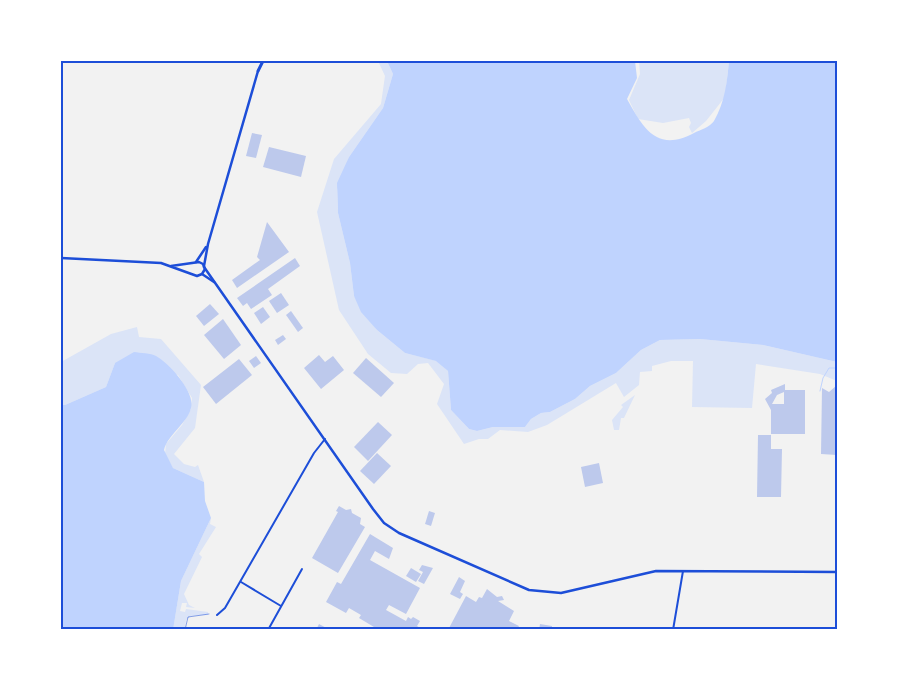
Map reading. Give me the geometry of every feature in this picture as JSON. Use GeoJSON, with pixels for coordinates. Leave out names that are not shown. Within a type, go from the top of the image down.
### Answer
{"type":"FeatureCollection","features":[{"type":"Feature","properties":{"kind":"highway"},"geometry":{"type":"LineString","coordinates":[[258,71],[261,61]]}},
{"type":"Feature","properties":{"kind":"main road"},"geometry":{"type":"LineString","coordinates":[[202,274],[208,244],[258,71]]}},
{"type":"Feature","properties":{"kind":"main road"},"geometry":{"type":"LineString","coordinates":[[192,273],[191,268],[208,244]]}},
{"type":"Feature","properties":{"kind":"main road"},"geometry":{"type":"LineString","coordinates":[[61,258],[161,263],[197,276],[202,274]]}},
{"type":"Feature","properties":{"kind":"main road"},"geometry":{"type":"LineString","coordinates":[[171,266],[195,263],[204,266],[373,509],[388,527],[399,534],[529,590],[561,593],[646,572],[837,572]]}},
{"type":"Feature","properties":{"kind":"main road"},"geometry":{"type":"LineString","coordinates":[[202,274],[215,283]]}},
{"type":"Feature","properties":{"kind":"street"},"geometry":{"type":"LineString","coordinates":[[217,615],[225,608],[314,452],[325,439]]}},
{"type":"Feature","properties":{"kind":"street"},"geometry":{"type":"LineString","coordinates":[[268,630],[302,568]]}},
{"type":"Feature","properties":{"kind":"street"},"geometry":{"type":"LineString","coordinates":[[673,630],[683,571]]}},
{"type":"Feature","properties":{"kind":"street"},"geometry":{"type":"LineString","coordinates":[[240,582],[281,606]]}},
{"type":"Feature","properties":{"kind":"path"},"geometry":{"type":"LineString","coordinates":[[185,630],[188,617],[209,614]]}},
{"type":"Feature","properties":{"kind":"shaded area"},"geometry":{"type":"Polygon","coordinates":[[[378,61],[387,61],[393,74],[383,108],[349,157],[337,190],[338,213],[350,263],[354,296],[377,330],[405,353],[437,361],[448,371],[451,410],[469,429],[477,431],[493,427],[525,427],[531,419],[541,413],[550,412],[575,399],[590,386],[616,373],[641,350],[660,340],[700,339],[763,345],[837,362],[837,381],[820,374],[756,364],[752,408],[692,407],[693,361],[671,361],[652,366],[652,371],[640,372],[639,385],[624,397],[616,383],[547,425],[528,432],[500,430],[488,439],[479,439],[464,444],[437,404],[444,384],[428,363],[418,364],[407,374],[391,373],[368,354],[339,310],[317,212],[334,159],[381,104],[385,76],[378,61]]]}},
{"type":"Feature","properties":{"kind":"shaded area"},"geometry":{"type":"Polygon","coordinates":[[[639,61],[729,61],[725,97],[706,121],[692,133],[689,127],[691,123],[689,118],[663,123],[638,119],[629,100],[640,74],[639,61]]]}},
{"type":"Feature","properties":{"kind":"shaded area"},"geometry":{"type":"Polygon","coordinates":[[[137,327],[139,337],[161,339],[201,385],[195,428],[174,454],[184,464],[195,467],[198,465],[204,482],[173,468],[165,454],[166,444],[182,425],[191,409],[192,398],[178,375],[115,363],[106,387],[61,405],[61,362],[111,334],[137,327]]]}},
{"type":"Feature","properties":{"kind":"shaded area"},"geometry":{"type":"Polygon","coordinates":[[[635,395],[624,418],[621,418],[619,430],[614,430],[612,420],[623,407],[621,405],[635,395]]]}},
{"type":"Feature","properties":{"kind":"shaded area"},"geometry":{"type":"Polygon","coordinates":[[[211,518],[210,524],[216,527],[199,554],[202,557],[184,594],[189,605],[195,608],[186,607],[187,603],[182,603],[180,611],[185,612],[186,609],[208,612],[208,615],[191,616],[186,620],[185,630],[173,630],[181,581],[211,518]]]}},
{"type":"Feature","properties":{"kind":"water"},"geometry":{"type":"Polygon","coordinates":[[[387,61],[635,61],[637,78],[627,99],[645,128],[661,139],[670,140],[694,133],[707,127],[714,121],[723,99],[729,61],[837,61],[837,362],[763,345],[700,339],[660,340],[641,350],[616,373],[590,386],[575,399],[550,412],[541,413],[531,419],[525,427],[493,427],[477,431],[469,429],[451,410],[448,371],[436,361],[405,353],[377,330],[361,312],[354,296],[350,263],[338,213],[337,183],[349,157],[383,108],[393,74],[387,61]]]}},
{"type":"Feature","properties":{"kind":"water"},"geometry":{"type":"Polygon","coordinates":[[[134,352],[156,356],[168,365],[186,387],[191,402],[189,414],[169,439],[164,450],[173,468],[204,482],[205,501],[211,518],[181,581],[173,630],[61,630],[61,405],[106,387],[115,363],[134,352]]]}},
{"type":"Feature","properties":{"kind":"building"},"geometry":{"type":"Polygon","coordinates":[[[252,133],[262,135],[256,158],[246,156],[252,133]]]}},
{"type":"Feature","properties":{"kind":"building"},"geometry":{"type":"Polygon","coordinates":[[[269,147],[306,156],[301,177],[263,167],[269,147]]]}},
{"type":"Feature","properties":{"kind":"building"},"geometry":{"type":"Polygon","coordinates":[[[267,222],[289,252],[237,288],[232,280],[260,260],[257,257],[267,222]]]}},
{"type":"Feature","properties":{"kind":"building"},"geometry":{"type":"Polygon","coordinates":[[[295,258],[300,266],[268,289],[272,295],[251,309],[247,303],[243,306],[237,298],[295,258]]]}},
{"type":"Feature","properties":{"kind":"building"},"geometry":{"type":"Polygon","coordinates":[[[281,293],[289,305],[277,313],[269,301],[281,293]]]}},
{"type":"Feature","properties":{"kind":"building"},"geometry":{"type":"Polygon","coordinates":[[[210,304],[219,314],[204,326],[196,316],[210,304]]]}},
{"type":"Feature","properties":{"kind":"building"},"geometry":{"type":"Polygon","coordinates":[[[263,307],[270,317],[261,324],[254,313],[263,307]]]}},
{"type":"Feature","properties":{"kind":"building"},"geometry":{"type":"Polygon","coordinates":[[[291,311],[303,328],[298,332],[286,315],[291,311]]]}},
{"type":"Feature","properties":{"kind":"building"},"geometry":{"type":"Polygon","coordinates":[[[223,319],[241,345],[224,359],[204,335],[223,319]]]}},
{"type":"Feature","properties":{"kind":"building"},"geometry":{"type":"Polygon","coordinates":[[[283,335],[286,339],[278,345],[275,340],[283,335]]]}},
{"type":"Feature","properties":{"kind":"building"},"geometry":{"type":"Polygon","coordinates":[[[319,355],[325,362],[333,356],[344,370],[321,389],[304,368],[319,355]]]}},
{"type":"Feature","properties":{"kind":"building"},"geometry":{"type":"Polygon","coordinates":[[[256,356],[261,363],[254,368],[249,361],[256,356]]]}},
{"type":"Feature","properties":{"kind":"building"},"geometry":{"type":"Polygon","coordinates":[[[366,358],[394,383],[381,397],[353,373],[366,358]]]}},
{"type":"Feature","properties":{"kind":"building"},"geometry":{"type":"Polygon","coordinates":[[[239,359],[252,375],[216,404],[203,387],[239,359]]]}},
{"type":"Feature","properties":{"kind":"building"},"geometry":{"type":"Polygon","coordinates":[[[785,384],[785,390],[805,390],[805,434],[771,434],[771,410],[765,399],[772,393],[771,390],[785,384]],[[784,392],[777,395],[772,404],[784,404],[784,392]]]}},
{"type":"Feature","properties":{"kind":"building"},"geometry":{"type":"Polygon","coordinates":[[[836,386],[837,455],[821,454],[822,388],[829,392],[836,386]]]}},
{"type":"Feature","properties":{"kind":"building"},"geometry":{"type":"Polygon","coordinates":[[[378,422],[392,435],[368,461],[354,447],[378,422]]]}},
{"type":"Feature","properties":{"kind":"building"},"geometry":{"type":"Polygon","coordinates":[[[758,435],[771,435],[771,449],[782,449],[781,497],[757,497],[758,435]]]}},
{"type":"Feature","properties":{"kind":"building"},"geometry":{"type":"Polygon","coordinates":[[[377,453],[391,466],[374,484],[360,471],[377,453]]]}},
{"type":"Feature","properties":{"kind":"building"},"geometry":{"type":"Polygon","coordinates":[[[599,463],[603,483],[585,487],[581,467],[599,463]]]}},
{"type":"Feature","properties":{"kind":"building"},"geometry":{"type":"Polygon","coordinates":[[[339,506],[346,510],[351,509],[352,513],[361,518],[360,524],[365,527],[338,573],[312,558],[338,512],[336,511],[339,506]]]}},
{"type":"Feature","properties":{"kind":"building"},"geometry":{"type":"Polygon","coordinates":[[[429,511],[435,513],[431,526],[425,524],[429,511]]]}},
{"type":"Feature","properties":{"kind":"building"},"geometry":{"type":"Polygon","coordinates":[[[370,534],[393,548],[389,559],[375,551],[370,560],[420,588],[406,614],[389,605],[386,610],[406,621],[408,617],[411,619],[413,617],[420,621],[417,626],[423,630],[379,630],[359,618],[361,615],[349,608],[346,613],[326,602],[337,582],[341,584],[370,534]]]}},
{"type":"Feature","properties":{"kind":"building"},"geometry":{"type":"Polygon","coordinates":[[[422,565],[433,568],[424,584],[418,581],[423,572],[419,570],[422,565]]]}},
{"type":"Feature","properties":{"kind":"building"},"geometry":{"type":"Polygon","coordinates":[[[411,568],[421,574],[416,582],[406,576],[411,568]]]}},
{"type":"Feature","properties":{"kind":"building"},"geometry":{"type":"Polygon","coordinates":[[[459,577],[465,581],[460,592],[463,594],[460,599],[450,594],[459,577]]]}},
{"type":"Feature","properties":{"kind":"building"},"geometry":{"type":"Polygon","coordinates":[[[487,589],[497,597],[502,596],[504,600],[498,601],[514,611],[509,621],[519,626],[517,630],[448,630],[466,596],[476,602],[479,597],[482,598],[487,589]]]}},
{"type":"Feature","properties":{"kind":"building"},"geometry":{"type":"Polygon","coordinates":[[[319,624],[330,630],[316,630],[319,624]]]}},
{"type":"Feature","properties":{"kind":"building"},"geometry":{"type":"Polygon","coordinates":[[[540,624],[552,626],[552,630],[539,630],[540,624]]]}},
{"type":"Feature","properties":{"kind":"waterway"},"geometry":{"type":"LineString","coordinates":[[820,391],[823,378],[829,368],[837,368]]}}]}
